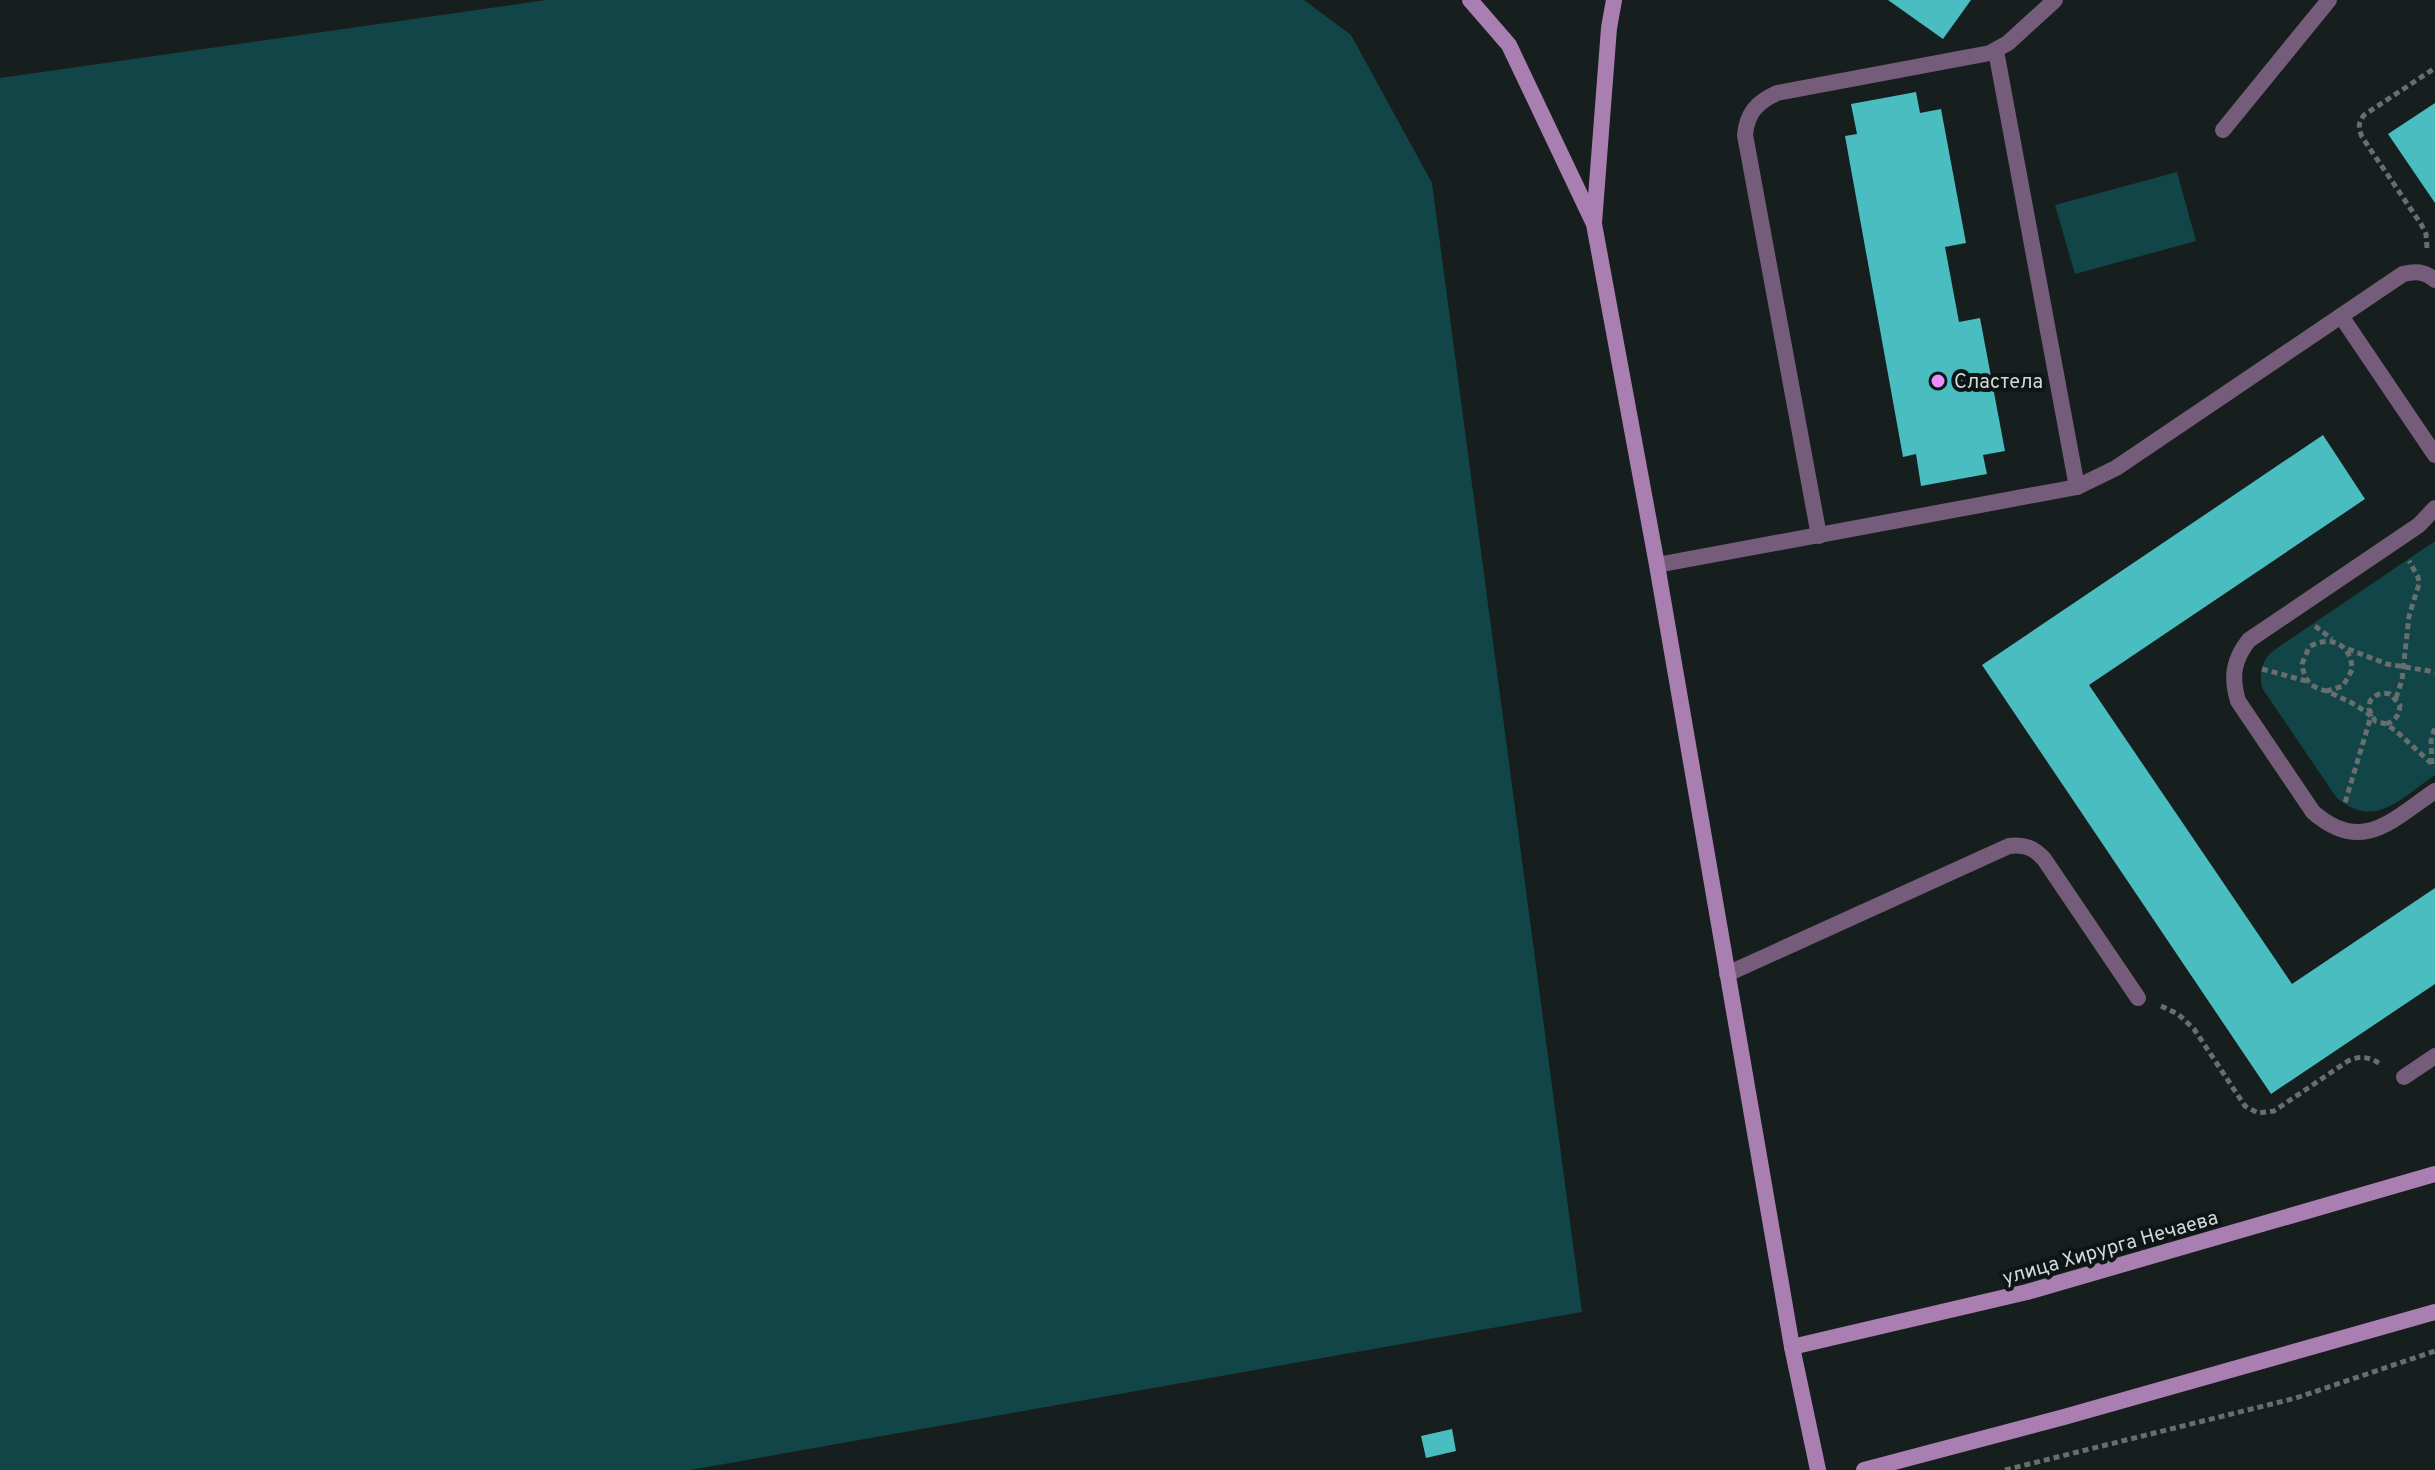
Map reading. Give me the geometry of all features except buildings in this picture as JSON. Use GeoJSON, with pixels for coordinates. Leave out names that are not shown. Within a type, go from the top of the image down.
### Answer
{"type":"FeatureCollection","features":[{"type":"Feature","properties":{"kind":"main road"},"geometry":{"type":"LineString","coordinates":[[1470,0],[1509,45],[1594,224]]}},
{"type":"Feature","properties":{"kind":"main road"},"geometry":{"type":"LineString","coordinates":[[1614,0],[1609,28],[1594,224],[1657,565],[1792,1347],[1818,1470]]}},
{"type":"Feature","properties":{"kind":"main road","name":"улица Хирурга Нечаева"},"geometry":{"type":"LineString","coordinates":[[1792,1347],[2027,1292],[2435,1174]]}},
{"type":"Feature","properties":{"kind":"main road"},"geometry":{"type":"LineString","coordinates":[[1864,1470],[2435,1312]]}},
{"type":"Feature","properties":{"kind":"lane"},"geometry":{"type":"LineString","coordinates":[[1819,536],[1745,135],[1746,123],[1757,104],[1777,93],[1996,51],[2055,0]]}},
{"type":"Feature","properties":{"kind":"lane"},"geometry":{"type":"LineString","coordinates":[[2223,130],[2329,0]]}},
{"type":"Feature","properties":{"kind":"lane"},"geometry":{"type":"LineString","coordinates":[[1996,51],[2077,487]]}},
{"type":"Feature","properties":{"kind":"lane"},"geometry":{"type":"LineString","coordinates":[[1657,565],[2077,487],[2116,468],[2403,274],[2413,271],[2429,276]]}},
{"type":"Feature","properties":{"kind":"lane"},"geometry":{"type":"LineString","coordinates":[[2341,316],[2435,455]]}},
{"type":"Feature","properties":{"kind":"lane"},"geometry":{"type":"LineString","coordinates":[[2435,508],[2419,525],[2249,640],[2235,665],[2234,687],[2238,701],[2313,812],[2337,830],[2365,833],[2377,830],[2435,791]]}},
{"type":"Feature","properties":{"kind":"lane"},"geometry":{"type":"LineString","coordinates":[[1727,974],[2009,846],[2019,845],[2029,847],[2044,859],[2138,998]]}},
{"type":"Feature","properties":{"kind":"lane"},"geometry":{"type":"LineString","coordinates":[[2404,1077],[2435,1056]]}},
{"type":"Feature","properties":{"kind":"path"},"geometry":{"type":"LineString","coordinates":[[2429,276],[2427,242],[2421,224],[2358,128],[2364,115],[2435,68]]}},
{"type":"Feature","properties":{"kind":"path"},"geometry":{"type":"LineString","coordinates":[[2396,541],[2415,570],[2419,584],[2409,616],[2396,698]]}},
{"type":"Feature","properties":{"kind":"path"},"geometry":{"type":"LineString","coordinates":[[2295,609],[2349,654],[2352,670],[2343,686],[2327,691]]}},
{"type":"Feature","properties":{"kind":"path"},"geometry":{"type":"LineString","coordinates":[[2307,681],[2302,664],[2309,647],[2327,641],[2336,642],[2377,661],[2435,672]]}},
{"type":"Feature","properties":{"kind":"path"},"geometry":{"type":"LineString","coordinates":[[2235,665],[2307,681],[2356,705],[2371,716],[2380,724],[2394,721],[2399,714],[2400,705],[2396,698],[2383,692],[2370,701],[2371,716],[2337,830]]}},
{"type":"Feature","properties":{"kind":"path"},"geometry":{"type":"LineString","coordinates":[[2386,724],[2433,766]]}},
{"type":"Feature","properties":{"kind":"path"},"geometry":{"type":"LineString","coordinates":[[2433,766],[2431,741],[2435,727]]}},
{"type":"Feature","properties":{"kind":"path"},"geometry":{"type":"LineString","coordinates":[[2138,998],[2165,1007],[2186,1021],[2245,1106],[2258,1113],[2274,1111],[2358,1057],[2374,1059],[2404,1077]]}},
{"type":"Feature","properties":{"kind":"path"},"geometry":{"type":"LineString","coordinates":[[2005,1470],[2296,1398],[2435,1351]]}},
{"type":"Feature","properties":{"kind":"shaded area"},"geometry":{"type":"Polygon","coordinates":[[[546,0],[1304,0],[1351,35],[1432,183],[1582,1312],[690,1470],[0,1470],[0,78],[546,0]]]}},
{"type":"Feature","properties":{"kind":"shaded area"},"geometry":{"type":"Polygon","coordinates":[[[2177,172],[2196,241],[2075,274],[2055,205],[2177,172]]]}},
{"type":"Feature","properties":{"kind":"shaded area"},"geometry":{"type":"Polygon","coordinates":[[[2435,541],[2435,775],[2387,807],[2363,811],[2350,807],[2336,797],[2262,688],[2263,665],[2277,648],[2435,541]]]}},
{"type":"Feature","properties":{"kind":"place","name":"Сластела"},"geometry":{"type":"Point","coordinates":[1938,381]}}]}
